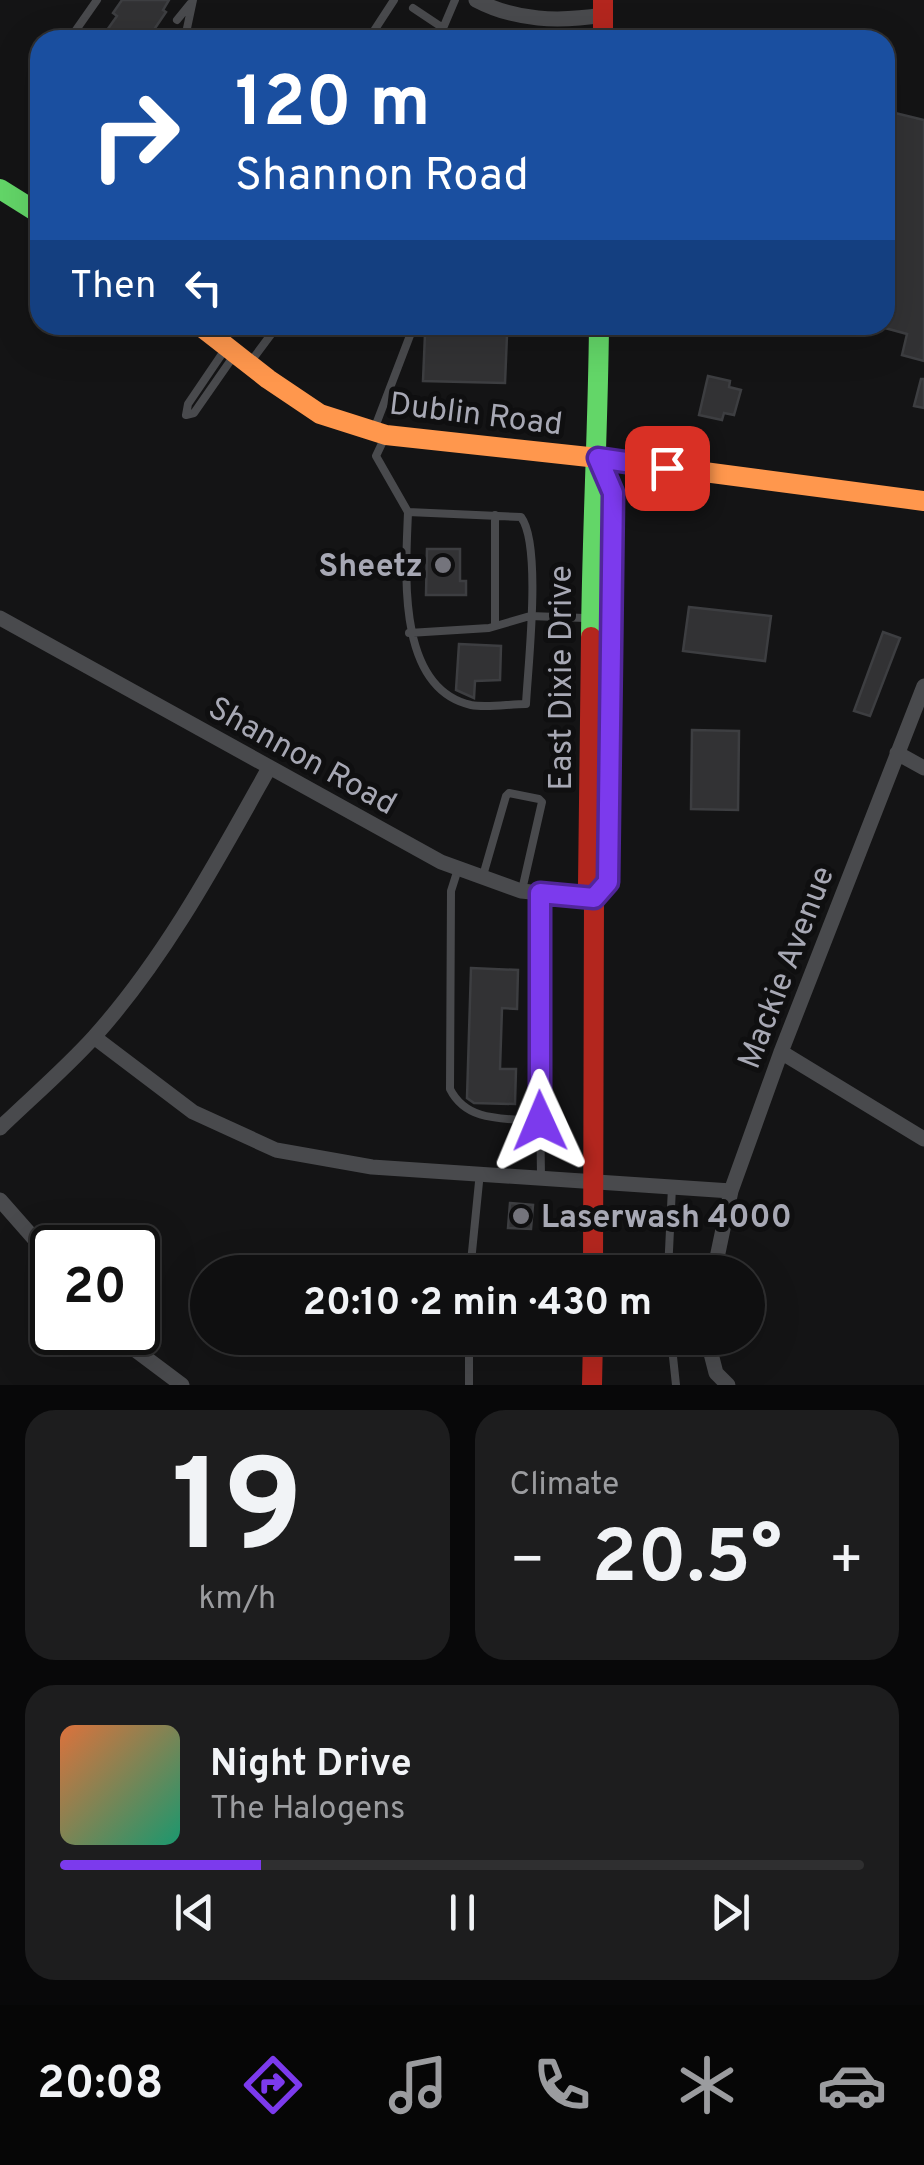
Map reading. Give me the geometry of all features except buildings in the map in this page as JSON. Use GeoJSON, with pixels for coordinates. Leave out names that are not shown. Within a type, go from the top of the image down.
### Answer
{"type":"FeatureCollection","features":[{"type":"Feature","properties":{"kind":"main road"},"geometry":{"type":"LineString","coordinates":[[0,189],[30,208]]}},
{"type":"Feature","properties":{"kind":"main road","name":"Dublin Road"},"geometry":{"type":"LineString","coordinates":[[211,335],[320,414],[380,433],[924,501]]}},
{"type":"Feature","properties":{"kind":"main road","name":"East Dixie Drive"},"geometry":{"type":"LineString","coordinates":[[593,1255],[594,898],[588,884],[592,492],[598,458],[599,335]]}},
{"type":"Feature","properties":{"kind":"main road","name":"East Dixie Drive"},"geometry":{"type":"LineString","coordinates":[[594,898],[608,882],[613,576],[613,493],[598,458]]}},
{"type":"Feature","properties":{"kind":"main road"},"geometry":{"type":"LineString","coordinates":[[592,1355],[592,1385]]}},
{"type":"Feature","properties":{"kind":"street"},"geometry":{"type":"LineString","coordinates":[[476,0],[539,20],[603,8]]}},
{"type":"Feature","properties":{"kind":"street","name":"Shannon Road"},"geometry":{"type":"LineString","coordinates":[[0,618],[458,870],[522,891],[594,898]]}},
{"type":"Feature","properties":{"kind":"street","name":"Mackie Avenue"},"geometry":{"type":"LineString","coordinates":[[718,1255],[731,1191],[781,1052],[924,686]]}},
{"type":"Feature","properties":{"kind":"street"},"geometry":{"type":"LineString","coordinates":[[897,754],[924,768]]}},
{"type":"Feature","properties":{"kind":"street"},"geometry":{"type":"LineString","coordinates":[[0,1128],[94,1037],[198,894],[268,768]]}},
{"type":"Feature","properties":{"kind":"street"},"geometry":{"type":"LineString","coordinates":[[94,1037],[194,1112],[276,1150],[361,1166],[731,1191]]}},
{"type":"Feature","properties":{"kind":"street"},"geometry":{"type":"LineString","coordinates":[[781,1052],[924,1139]]}},
{"type":"Feature","properties":{"kind":"street"},"geometry":{"type":"LineString","coordinates":[[0,1200],[30,1234]]}},
{"type":"Feature","properties":{"kind":"street"},"geometry":{"type":"LineString","coordinates":[[142,1355],[182,1385]]}},
{"type":"Feature","properties":{"kind":"street"},"geometry":{"type":"LineString","coordinates":[[709,1355],[723,1383]]}},
{"type":"Feature","properties":{"kind":"lane"},"geometry":{"type":"LineString","coordinates":[[76,30],[97,0]]}},
{"type":"Feature","properties":{"kind":"lane"},"geometry":{"type":"LineString","coordinates":[[177,20],[193,0]]}},
{"type":"Feature","properties":{"kind":"lane"},"geometry":{"type":"LineString","coordinates":[[187,30],[193,0]]}},
{"type":"Feature","properties":{"kind":"lane"},"geometry":{"type":"LineString","coordinates":[[374,30],[394,0]]}},
{"type":"Feature","properties":{"kind":"lane"},"geometry":{"type":"LineString","coordinates":[[413,8],[443,28],[455,0]]}},
{"type":"Feature","properties":{"kind":"lane"},"geometry":{"type":"LineString","coordinates":[[237,355],[194,413],[186,415],[188,404],[237,355],[264,335]]}},
{"type":"Feature","properties":{"kind":"lane"},"geometry":{"type":"LineString","coordinates":[[408,512],[495,514],[521,518],[527,526],[531,542],[526,704],[470,705],[442,690],[424,665],[410,634],[408,512],[376,456],[411,335]]}},
{"type":"Feature","properties":{"kind":"lane"},"geometry":{"type":"LineString","coordinates":[[495,514],[495,626]]}},
{"type":"Feature","properties":{"kind":"lane"},"geometry":{"type":"LineString","coordinates":[[410,634],[495,626],[530,616],[590,618]]}},
{"type":"Feature","properties":{"kind":"lane"},"geometry":{"type":"LineString","coordinates":[[482,880],[506,796],[538,799],[542,802],[522,891]]}},
{"type":"Feature","properties":{"kind":"lane"},"geometry":{"type":"LineString","coordinates":[[458,870],[451,891],[450,1089],[457,1104],[466,1110],[540,1121]]}},
{"type":"Feature","properties":{"kind":"lane"},"geometry":{"type":"LineString","coordinates":[[540,893],[541,1176]]}},
{"type":"Feature","properties":{"kind":"lane"},"geometry":{"type":"LineString","coordinates":[[472,1255],[480,1172]]}},
{"type":"Feature","properties":{"kind":"lane"},"geometry":{"type":"LineString","coordinates":[[669,1255],[672,1185]]}},
{"type":"Feature","properties":{"kind":"lane"},"geometry":{"type":"LineString","coordinates":[[469,1355],[469,1385]]}},
{"type":"Feature","properties":{"kind":"lane"},"geometry":{"type":"LineString","coordinates":[[673,1355],[676,1385]]}},
{"type":"Feature","properties":{"kind":"traffic: fast"},"geometry":{"type":"LineString","coordinates":[[0,189],[30,208]]}},
{"type":"Feature","properties":{"kind":"traffic: fast"},"geometry":{"type":"LineString","coordinates":[[591,637],[599,335]]}},
{"type":"Feature","properties":{"kind":"traffic: fast"},"geometry":{"type":"LineString","coordinates":[[594,898],[608,883],[613,493],[598,458]]}},
{"type":"Feature","properties":{"kind":"traffic: slow"},"geometry":{"type":"LineString","coordinates":[[212,335],[320,414],[386,435],[924,501]]}},
{"type":"Feature","properties":{"kind":"traffic: jam"},"geometry":{"type":"LineString","coordinates":[[603,0],[603,30]]}},
{"type":"Feature","properties":{"kind":"traffic: jam"},"geometry":{"type":"LineString","coordinates":[[591,637],[588,884],[594,898],[593,1255]]}},
{"type":"Feature","properties":{"kind":"traffic: jam"},"geometry":{"type":"LineString","coordinates":[[592,1385],[593,1355]]}},
{"type":"Feature","properties":{"kind":"place","name":"Sheetz"},"geometry":{"type":"Point","coordinates":[443,565]}},
{"type":"Feature","properties":{"kind":"place","name":"Laserwash 4000"},"geometry":{"type":"Point","coordinates":[521,1216]}},
{"type":"Feature","properties":{"kind":"route"},"geometry":{"type":"LineString","coordinates":[[540,1121],[540,893],[594,898],[608,882],[613,493],[598,458],[667,468]]}}]}
